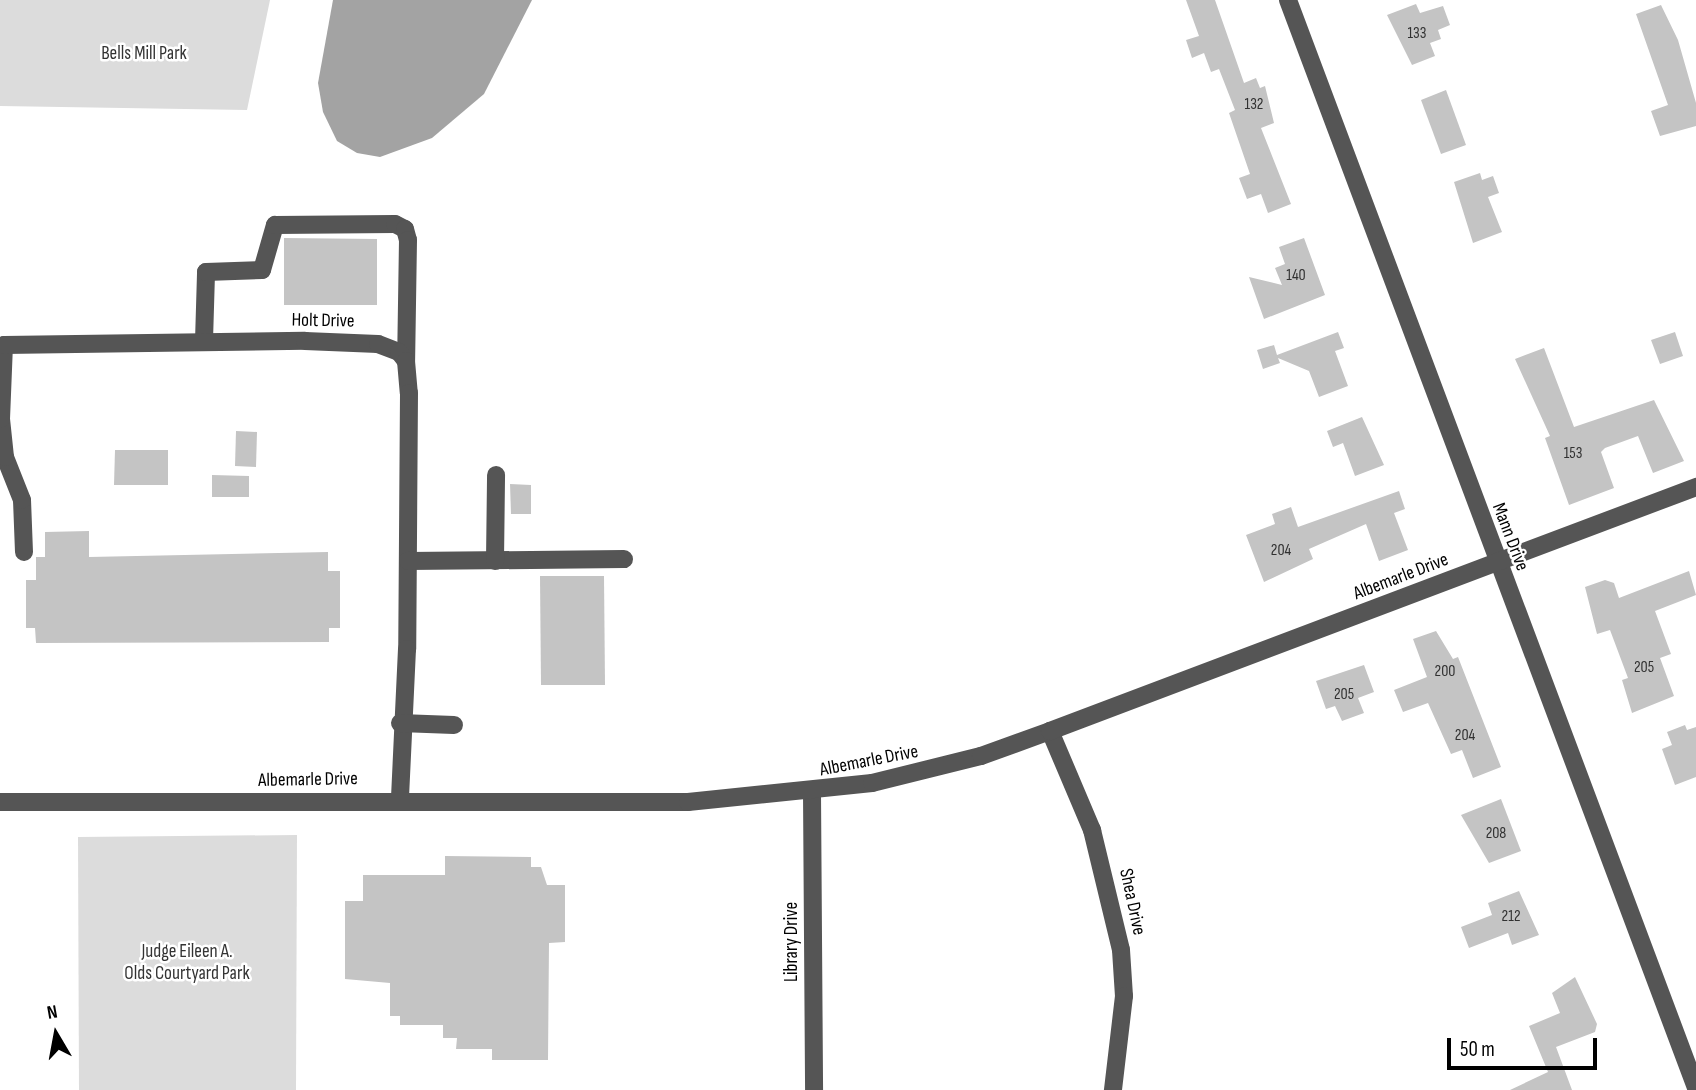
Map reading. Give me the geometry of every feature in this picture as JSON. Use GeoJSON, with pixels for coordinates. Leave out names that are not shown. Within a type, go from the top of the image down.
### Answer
{"type":"FeatureCollection","features":[{"type":"Feature","properties":{"kind":"street","name":"Mann Drive"},"geometry":{"type":"LineString","coordinates":[[1288,0],[1696,1088]]}},
{"type":"Feature","properties":{"kind":"street"},"geometry":{"type":"LineString","coordinates":[[204,341],[206,272],[262,270],[275,225],[395,224],[405,229],[408,240],[407,688],[400,723],[400,800]]}},
{"type":"Feature","properties":{"kind":"street","name":"Holt Drive"},"geometry":{"type":"LineString","coordinates":[[24,552],[22,500],[4,470],[1,419],[2,344],[204,341],[377,344],[406,362]]}},
{"type":"Feature","properties":{"kind":"street"},"geometry":{"type":"LineString","coordinates":[[495,561],[496,475]]}},
{"type":"Feature","properties":{"kind":"street","name":"Albemarle Drive"},"geometry":{"type":"LineString","coordinates":[[0,803],[400,800],[616,803],[812,793],[933,770],[1050,731],[1696,487]]}},
{"type":"Feature","properties":{"kind":"street"},"geometry":{"type":"LineString","coordinates":[[408,561],[624,559]]}},
{"type":"Feature","properties":{"kind":"street"},"geometry":{"type":"LineString","coordinates":[[400,723],[454,725]]}},
{"type":"Feature","properties":{"kind":"street","name":"Shea Drive"},"geometry":{"type":"LineString","coordinates":[[1050,731],[1092,830],[1121,950],[1122,1018],[1114,1090]]}},
{"type":"Feature","properties":{"kind":"street","name":"Library Drive"},"geometry":{"type":"LineString","coordinates":[[812,793],[814,1090]]}},
{"type":"Feature","properties":{"kind":"green space","name":"Bells Mill Park"},"geometry":{"type":"Polygon","coordinates":[[[0,0],[270,0],[247,110],[0,106],[0,0]]]}},
{"type":"Feature","properties":{"kind":"green space","name":"Judge Eileen A. Olds Courtyard Park"},"geometry":{"type":"Polygon","coordinates":[[[297,835],[296,1090],[79,1090],[78,837],[297,835]]]}},
{"type":"Feature","properties":{"kind":"shaded area"},"geometry":{"type":"Polygon","coordinates":[[[333,0],[532,0],[484,94],[432,138],[380,157],[357,153],[337,141],[323,112],[318,83],[333,0]]]}},
{"type":"Feature","properties":{"kind":"building"},"geometry":{"type":"Polygon","coordinates":[[[1186,0],[1215,0],[1244,83],[1256,78],[1260,88],[1265,86],[1274,123],[1261,128],[1291,204],[1268,213],[1261,194],[1247,199],[1239,178],[1250,174],[1229,113],[1235,110],[1219,69],[1211,72],[1204,53],[1192,58],[1186,40],[1199,36],[1186,0]]]}},
{"type":"Feature","properties":{"kind":"building"},"geometry":{"type":"Polygon","coordinates":[[[1416,4],[1420,13],[1443,6],[1450,25],[1438,30],[1441,39],[1430,43],[1435,56],[1412,65],[1387,15],[1416,4]]]}},
{"type":"Feature","properties":{"kind":"building"},"geometry":{"type":"Polygon","coordinates":[[[1661,5],[1678,40],[1696,103],[1696,126],[1660,136],[1651,111],[1668,105],[1636,14],[1661,5]]]}},
{"type":"Feature","properties":{"kind":"building"},"geometry":{"type":"Polygon","coordinates":[[[1446,90],[1466,145],[1441,154],[1421,100],[1446,90]]]}},
{"type":"Feature","properties":{"kind":"building"},"geometry":{"type":"Polygon","coordinates":[[[1480,173],[1482,180],[1493,176],[1499,193],[1488,197],[1502,232],[1473,243],[1454,182],[1480,173]]]}},
{"type":"Feature","properties":{"kind":"building"},"geometry":{"type":"Polygon","coordinates":[[[284,238],[377,239],[377,305],[284,305],[284,238]]]}},
{"type":"Feature","properties":{"kind":"building"},"geometry":{"type":"Polygon","coordinates":[[[1304,238],[1325,295],[1264,319],[1249,277],[1282,285],[1275,268],[1285,264],[1279,247],[1304,238]]]}},
{"type":"Feature","properties":{"kind":"building"},"geometry":{"type":"Polygon","coordinates":[[[1338,332],[1344,348],[1335,351],[1348,386],[1319,397],[1309,371],[1278,358],[1280,363],[1263,369],[1257,350],[1274,345],[1277,355],[1338,332]]]}},
{"type":"Feature","properties":{"kind":"building"},"geometry":{"type":"Polygon","coordinates":[[[1675,332],[1683,356],[1660,364],[1651,340],[1675,332]]]}},
{"type":"Feature","properties":{"kind":"building"},"geometry":{"type":"Polygon","coordinates":[[[1544,348],[1574,427],[1654,400],[1684,461],[1653,473],[1638,436],[1605,448],[1601,452],[1614,488],[1569,505],[1545,438],[1550,436],[1515,359],[1544,348]]]}},
{"type":"Feature","properties":{"kind":"building"},"geometry":{"type":"Polygon","coordinates":[[[1362,417],[1384,465],[1355,476],[1343,443],[1333,447],[1327,431],[1362,417]]]}},
{"type":"Feature","properties":{"kind":"building"},"geometry":{"type":"Polygon","coordinates":[[[236,431],[257,432],[256,467],[235,466],[236,431]]]}},
{"type":"Feature","properties":{"kind":"building"},"geometry":{"type":"Polygon","coordinates":[[[115,450],[168,450],[168,485],[114,485],[115,450]]]}},
{"type":"Feature","properties":{"kind":"building"},"geometry":{"type":"Polygon","coordinates":[[[212,475],[249,476],[249,497],[212,497],[212,475]]]}},
{"type":"Feature","properties":{"kind":"building"},"geometry":{"type":"Polygon","coordinates":[[[510,484],[531,485],[531,514],[511,514],[510,484]]]}},
{"type":"Feature","properties":{"kind":"building"},"geometry":{"type":"Polygon","coordinates":[[[1399,491],[1405,509],[1394,513],[1408,550],[1379,561],[1366,524],[1309,549],[1313,559],[1264,582],[1246,535],[1275,524],[1272,514],[1291,507],[1298,527],[1399,491]]]}},
{"type":"Feature","properties":{"kind":"building"},"geometry":{"type":"Polygon","coordinates":[[[89,531],[89,557],[328,552],[328,571],[340,571],[340,628],[329,628],[329,642],[36,643],[35,628],[26,628],[26,580],[36,580],[36,557],[45,557],[45,532],[89,531]]]}},
{"type":"Feature","properties":{"kind":"building"},"geometry":{"type":"Polygon","coordinates":[[[1689,571],[1696,595],[1655,611],[1671,654],[1660,658],[1674,696],[1632,713],[1622,680],[1628,678],[1610,630],[1597,634],[1585,587],[1605,580],[1614,583],[1619,598],[1689,571]]]}},
{"type":"Feature","properties":{"kind":"building"},"geometry":{"type":"Polygon","coordinates":[[[540,576],[604,576],[605,685],[541,685],[540,576]]]}},
{"type":"Feature","properties":{"kind":"building"},"geometry":{"type":"Polygon","coordinates":[[[1436,631],[1453,659],[1458,657],[1501,767],[1473,778],[1462,750],[1451,754],[1428,703],[1403,712],[1394,690],[1427,677],[1413,639],[1436,631]]]}},
{"type":"Feature","properties":{"kind":"building"},"geometry":{"type":"Polygon","coordinates":[[[1364,665],[1374,692],[1358,698],[1364,713],[1342,721],[1335,706],[1326,709],[1316,681],[1364,665]]]}},
{"type":"Feature","properties":{"kind":"building"},"geometry":{"type":"Polygon","coordinates":[[[1685,725],[1687,730],[1696,727],[1696,777],[1675,785],[1662,749],[1672,745],[1667,732],[1685,725]]]}},
{"type":"Feature","properties":{"kind":"building"},"geometry":{"type":"Polygon","coordinates":[[[1501,799],[1521,851],[1489,863],[1461,815],[1501,799]]]}},
{"type":"Feature","properties":{"kind":"building"},"geometry":{"type":"Polygon","coordinates":[[[445,856],[531,857],[531,867],[541,867],[547,885],[565,885],[565,942],[549,943],[548,1060],[492,1060],[492,1049],[456,1049],[457,1038],[443,1038],[443,1025],[400,1025],[400,1016],[390,1016],[390,983],[345,979],[345,901],[363,901],[363,875],[445,875],[445,856]]]}},
{"type":"Feature","properties":{"kind":"building"},"geometry":{"type":"Polygon","coordinates":[[[1519,891],[1539,935],[1512,945],[1508,933],[1469,948],[1461,927],[1492,915],[1488,903],[1519,891]]]}},
{"type":"Feature","properties":{"kind":"building"},"geometry":{"type":"Polygon","coordinates":[[[1575,977],[1597,1024],[1595,1032],[1556,1047],[1572,1090],[1510,1090],[1548,1072],[1529,1026],[1560,1013],[1552,993],[1575,977]]]}}]}
